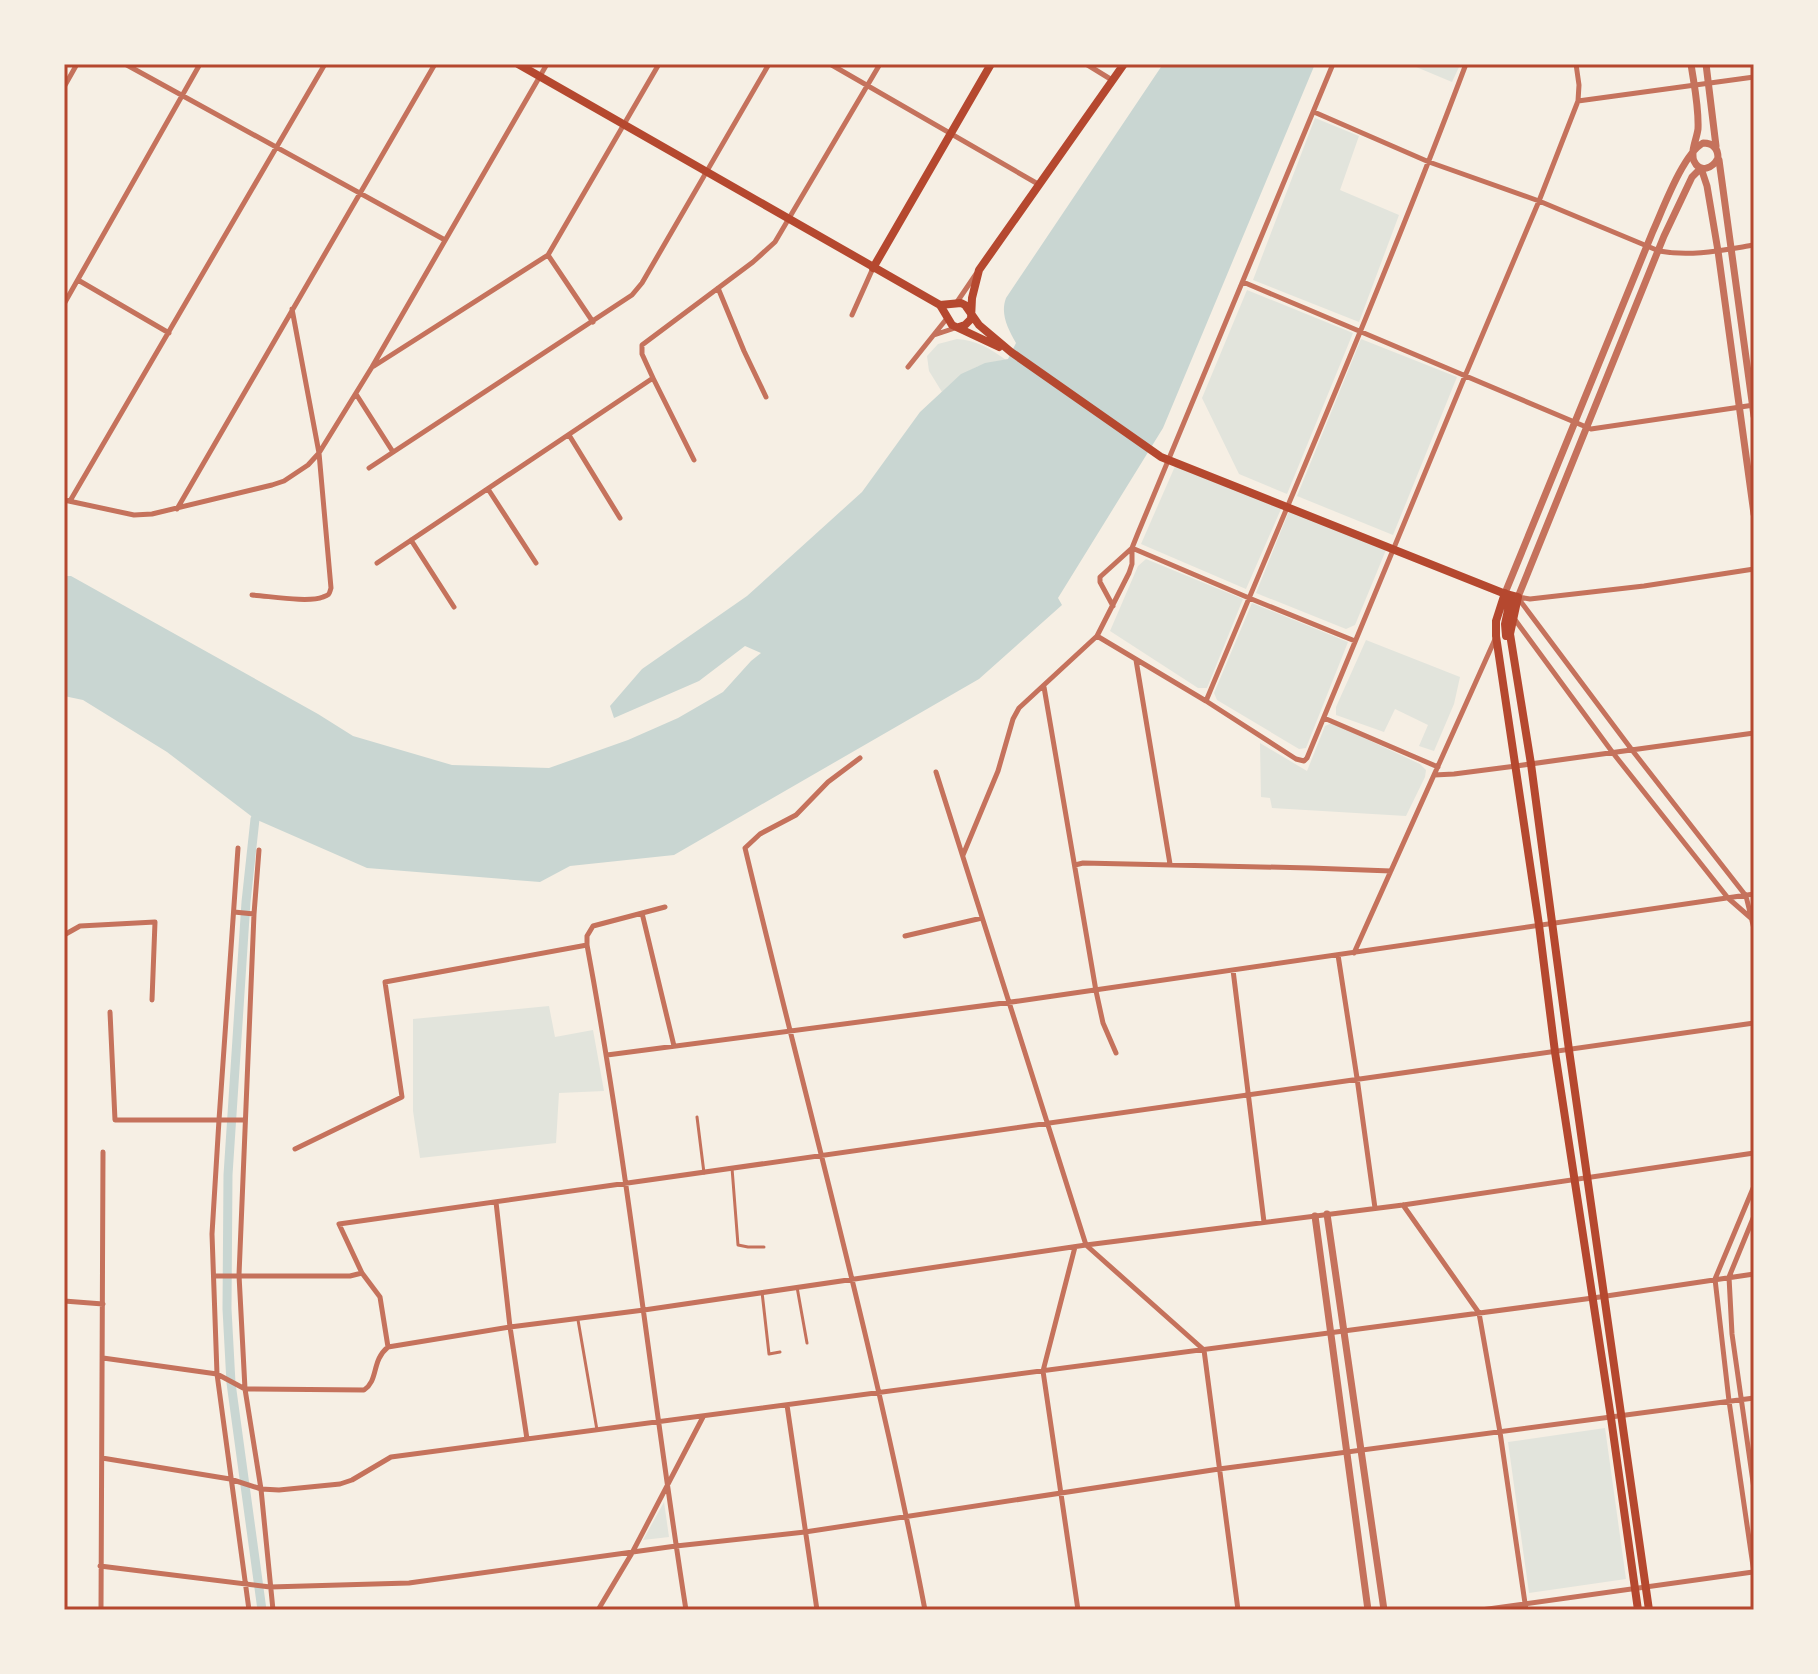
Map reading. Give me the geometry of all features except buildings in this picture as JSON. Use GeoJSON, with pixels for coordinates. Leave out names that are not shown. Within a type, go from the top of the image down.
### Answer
{"type":"FeatureCollection","features":[{"type":"Feature","properties":{"kind":"main road"},"geometry":{"type":"LineString","coordinates":[[518,64],[940,305],[952,325],[1011,352]]}},
{"type":"Feature","properties":{"kind":"main road"},"geometry":{"type":"LineString","coordinates":[[873,268],[991,64]]}},
{"type":"Feature","properties":{"kind":"main road"},"geometry":{"type":"LineString","coordinates":[[958,327],[967,324],[971,314],[979,270],[1124,64]]}},
{"type":"Feature","properties":{"kind":"main road"},"geometry":{"type":"LineString","coordinates":[[948,317],[950,308],[956,304]]}},
{"type":"Feature","properties":{"kind":"main road"},"geometry":{"type":"LineString","coordinates":[[940,305],[965,305],[979,325],[1011,352],[1160,457],[1511,595]]}},
{"type":"Feature","properties":{"kind":"main road"},"geometry":{"type":"LineString","coordinates":[[1511,595],[1513,617],[1510,634],[1531,764],[1649,1610]]}},
{"type":"Feature","properties":{"kind":"main road"},"geometry":{"type":"LineString","coordinates":[[1511,595],[1496,621],[1496,636],[1638,1610]]}},
{"type":"Feature","properties":{"kind":"main road"},"geometry":{"type":"LineString","coordinates":[[1511,595],[1505,631],[1516,703],[1523,714]]}},
{"type":"Feature","properties":{"kind":"main road"},"geometry":{"type":"LineString","coordinates":[[1622,1500],[1633,1498]]}},
{"type":"Feature","properties":{"kind":"street"},"geometry":{"type":"LineString","coordinates":[[64,87],[77,64]]}},
{"type":"Feature","properties":{"kind":"street"},"geometry":{"type":"LineString","coordinates":[[125,64],[445,240]]}},
{"type":"Feature","properties":{"kind":"street"},"geometry":{"type":"LineString","coordinates":[[64,304],[200,64]]}},
{"type":"Feature","properties":{"kind":"street"},"geometry":{"type":"LineString","coordinates":[[325,64],[169,333],[67,501],[134,515],[152,514],[284,481],[308,465],[356,394],[547,64]]}},
{"type":"Feature","properties":{"kind":"street"},"geometry":{"type":"LineString","coordinates":[[177,509],[435,64]]}},
{"type":"Feature","properties":{"kind":"street"},"geometry":{"type":"LineString","coordinates":[[372,367],[548,255],[659,64]]}},
{"type":"Feature","properties":{"kind":"street"},"geometry":{"type":"LineString","coordinates":[[369,468],[626,301],[638,289],[769,64]]}},
{"type":"Feature","properties":{"kind":"street"},"geometry":{"type":"LineString","coordinates":[[830,64],[1039,184]]}},
{"type":"Feature","properties":{"kind":"street"},"geometry":{"type":"LineString","coordinates":[[694,460],[653,378],[641,351],[642,345],[770,248],[880,64]]}},
{"type":"Feature","properties":{"kind":"street"},"geometry":{"type":"LineString","coordinates":[[1086,64],[1112,80]]}},
{"type":"Feature","properties":{"kind":"street"},"geometry":{"type":"LineString","coordinates":[[963,856],[998,771],[1019,708],[1097,636],[1131,569],[1132,548],[1170,460],[1182,423],[1333,64]]}},
{"type":"Feature","properties":{"kind":"street"},"geometry":{"type":"LineString","coordinates":[[1206,701],[1429,162],[1466,64]]}},
{"type":"Feature","properties":{"kind":"street"},"geometry":{"type":"LineString","coordinates":[[1097,636],[1296,759],[1304,761],[1307,758],[1578,101],[1576,64]]}},
{"type":"Feature","properties":{"kind":"street"},"geometry":{"type":"LineString","coordinates":[[1691,64],[1698,128],[1693,160],[1701,168],[1707,186],[1754,514]]}},
{"type":"Feature","properties":{"kind":"street"},"geometry":{"type":"LineString","coordinates":[[1706,64],[1754,416]]}},
{"type":"Feature","properties":{"kind":"street"},"geometry":{"type":"LineString","coordinates":[[1578,101],[1754,77]]}},
{"type":"Feature","properties":{"kind":"street"},"geometry":{"type":"LineString","coordinates":[[1314,112],[1429,162],[1539,201],[1659,251],[1675,254],[1754,245]]}},
{"type":"Feature","properties":{"kind":"street"},"geometry":{"type":"LineString","coordinates":[[1511,595],[1575,422],[1678,175],[1695,149],[1703,143],[1716,148]]}},
{"type":"Feature","properties":{"kind":"street"},"geometry":{"type":"LineString","coordinates":[[1511,595],[1690,181],[1701,168],[1712,167],[1718,158]]}},
{"type":"Feature","properties":{"kind":"street"},"geometry":{"type":"LineString","coordinates":[[548,255],[593,322]]}},
{"type":"Feature","properties":{"kind":"street"},"geometry":{"type":"LineString","coordinates":[[852,315],[873,268]]}},
{"type":"Feature","properties":{"kind":"street"},"geometry":{"type":"LineString","coordinates":[[956,304],[979,270]]}},
{"type":"Feature","properties":{"kind":"street"},"geometry":{"type":"LineString","coordinates":[[78,280],[169,333]]}},
{"type":"Feature","properties":{"kind":"street"},"geometry":{"type":"LineString","coordinates":[[1243,282],[1591,429],[1753,405]]}},
{"type":"Feature","properties":{"kind":"street"},"geometry":{"type":"LineString","coordinates":[[718,288],[766,397]]}},
{"type":"Feature","properties":{"kind":"street"},"geometry":{"type":"LineString","coordinates":[[252,595],[311,599],[329,594],[331,583],[319,453],[292,309]]}},
{"type":"Feature","properties":{"kind":"street"},"geometry":{"type":"LineString","coordinates":[[908,367],[948,317]]}},
{"type":"Feature","properties":{"kind":"street"},"geometry":{"type":"LineString","coordinates":[[933,336],[958,327]]}},
{"type":"Feature","properties":{"kind":"street"},"geometry":{"type":"LineString","coordinates":[[377,563],[653,378]]}},
{"type":"Feature","properties":{"kind":"street"},"geometry":{"type":"LineString","coordinates":[[356,394],[393,452]]}},
{"type":"Feature","properties":{"kind":"street"},"geometry":{"type":"LineString","coordinates":[[569,435],[620,518]]}},
{"type":"Feature","properties":{"kind":"street"},"geometry":{"type":"LineString","coordinates":[[488,489],[536,563]]}},
{"type":"Feature","properties":{"kind":"street"},"geometry":{"type":"LineString","coordinates":[[411,540],[454,607]]}},
{"type":"Feature","properties":{"kind":"street"},"geometry":{"type":"LineString","coordinates":[[1132,548],[1355,641]]}},
{"type":"Feature","properties":{"kind":"street"},"geometry":{"type":"LineString","coordinates":[[1113,606],[1100,577],[1132,548]]}},
{"type":"Feature","properties":{"kind":"street"},"geometry":{"type":"LineString","coordinates":[[1511,595],[1530,599],[1754,569]]}},
{"type":"Feature","properties":{"kind":"street"},"geometry":{"type":"LineString","coordinates":[[1511,595],[1746,896],[1754,929]]}},
{"type":"Feature","properties":{"kind":"street"},"geometry":{"type":"LineString","coordinates":[[1513,617],[1613,753],[1728,898],[1752,920]]}},
{"type":"Feature","properties":{"kind":"street"},"geometry":{"type":"LineString","coordinates":[[1354,953],[1496,636]]}},
{"type":"Feature","properties":{"kind":"street"},"geometry":{"type":"LineString","coordinates":[[1136,659],[1170,864]]}},
{"type":"Feature","properties":{"kind":"street"},"geometry":{"type":"LineString","coordinates":[[1044,686],[1096,991],[1103,1023],[1116,1053]]}},
{"type":"Feature","properties":{"kind":"street"},"geometry":{"type":"LineString","coordinates":[[1324,718],[1438,767]]}},
{"type":"Feature","properties":{"kind":"street"},"geometry":{"type":"LineString","coordinates":[[1434,775],[1754,733]]}},
{"type":"Feature","properties":{"kind":"street"},"geometry":{"type":"LineString","coordinates":[[860,758],[828,782],[796,815],[760,834],[745,848],[880,1393],[925,1610]]}},
{"type":"Feature","properties":{"kind":"street"},"geometry":{"type":"LineString","coordinates":[[936,772],[1086,1245],[1204,1350],[1238,1610]]}},
{"type":"Feature","properties":{"kind":"street"},"geometry":{"type":"LineString","coordinates":[[238,848],[212,1234],[217,1374],[249,1610]]}},
{"type":"Feature","properties":{"kind":"street"},"geometry":{"type":"LineString","coordinates":[[259,850],[239,1275],[245,1389],[261,1489],[273,1610]]}},
{"type":"Feature","properties":{"kind":"street"},"geometry":{"type":"LineString","coordinates":[[1075,865],[1170,864],[1391,871]]}},
{"type":"Feature","properties":{"kind":"street"},"geometry":{"type":"LineString","coordinates":[[607,1055],[1096,991],[1754,894]]}},
{"type":"Feature","properties":{"kind":"street"},"geometry":{"type":"LineString","coordinates":[[665,907],[593,926],[587,936],[587,945],[607,1055],[686,1610]]}},
{"type":"Feature","properties":{"kind":"street"},"geometry":{"type":"LineString","coordinates":[[234,912],[254,914]]}},
{"type":"Feature","properties":{"kind":"street"},"geometry":{"type":"LineString","coordinates":[[642,913],[674,1046]]}},
{"type":"Feature","properties":{"kind":"street"},"geometry":{"type":"LineString","coordinates":[[905,936],[982,918]]}},
{"type":"Feature","properties":{"kind":"street"},"geometry":{"type":"LineString","coordinates":[[64,935],[80,926],[155,922],[152,1000]]}},
{"type":"Feature","properties":{"kind":"street"},"geometry":{"type":"LineString","coordinates":[[295,1149],[402,1097],[385,982],[587,945]]}},
{"type":"Feature","properties":{"kind":"street"},"geometry":{"type":"LineString","coordinates":[[1338,955],[1375,1208]]}},
{"type":"Feature","properties":{"kind":"street"},"geometry":{"type":"LineString","coordinates":[[1233,970],[1264,1222]]}},
{"type":"Feature","properties":{"kind":"street"},"geometry":{"type":"LineString","coordinates":[[110,1012],[115,1120],[245,1120]]}},
{"type":"Feature","properties":{"kind":"street"},"geometry":{"type":"LineString","coordinates":[[388,1347],[380,1297],[362,1273],[339,1224],[1754,1023]]}},
{"type":"Feature","properties":{"kind":"street"},"geometry":{"type":"LineString","coordinates":[[101,1610],[103,1152]]}},
{"type":"Feature","properties":{"kind":"street"},"geometry":{"type":"LineString","coordinates":[[103,1358],[217,1374],[245,1389],[357,1390],[370,1386],[380,1353],[388,1347],[1086,1245],[1403,1205],[1754,1153]]}},
{"type":"Feature","properties":{"kind":"street"},"geometry":{"type":"LineString","coordinates":[[1481,1610],[1754,1572],[1715,1279],[1754,1186]]}},
{"type":"Feature","properties":{"kind":"street"},"geometry":{"type":"LineString","coordinates":[[496,1202],[527,1439]]}},
{"type":"Feature","properties":{"kind":"street"},"geometry":{"type":"LineString","coordinates":[[1403,1205],[1479,1313],[1525,1606]]}},
{"type":"Feature","properties":{"kind":"street"},"geometry":{"type":"LineString","coordinates":[[1327,1214],[1384,1610]]}},
{"type":"Feature","properties":{"kind":"street"},"geometry":{"type":"LineString","coordinates":[[1315,1216],[1368,1610]]}},
{"type":"Feature","properties":{"kind":"street"},"geometry":{"type":"LineString","coordinates":[[1754,1216],[1729,1277],[1732,1334],[1754,1489]]}},
{"type":"Feature","properties":{"kind":"street"},"geometry":{"type":"LineString","coordinates":[[1075,1247],[1043,1371],[1078,1610]]}},
{"type":"Feature","properties":{"kind":"street"},"geometry":{"type":"LineString","coordinates":[[214,1276],[350,1276],[362,1273]]}},
{"type":"Feature","properties":{"kind":"street"},"geometry":{"type":"LineString","coordinates":[[102,1458],[230,1479],[261,1489],[340,1484],[391,1457],[1754,1274]]}},
{"type":"Feature","properties":{"kind":"street"},"geometry":{"type":"LineString","coordinates":[[64,1301],[103,1304]]}},
{"type":"Feature","properties":{"kind":"street"},"geometry":{"type":"LineString","coordinates":[[100,1566],[270,1587],[409,1583],[676,1546],[805,1532],[1219,1469],[1754,1398]]}},
{"type":"Feature","properties":{"kind":"street"},"geometry":{"type":"LineString","coordinates":[[787,1405],[817,1610]]}},
{"type":"Feature","properties":{"kind":"street"},"geometry":{"type":"LineString","coordinates":[[598,1610],[632,1553],[703,1416]]}},
{"type":"Feature","properties":{"kind":"lane"},"geometry":{"type":"LineString","coordinates":[[697,1117],[704,1173]]}},
{"type":"Feature","properties":{"kind":"lane"},"geometry":{"type":"LineString","coordinates":[[732,1168],[738,1245],[764,1247]]}},
{"type":"Feature","properties":{"kind":"lane"},"geometry":{"type":"LineString","coordinates":[[797,1287],[807,1343]]}},
{"type":"Feature","properties":{"kind":"lane"},"geometry":{"type":"LineString","coordinates":[[762,1292],[769,1354],[780,1352]]}},
{"type":"Feature","properties":{"kind":"lane"},"geometry":{"type":"LineString","coordinates":[[578,1319],[597,1430]]}},
{"type":"Feature","properties":{"kind":"shaded area"},"geometry":{"type":"Polygon","coordinates":[[[1163,64],[1315,64],[1163,428],[1058,598],[1062,605],[979,679],[674,855],[570,866],[540,882],[367,868],[255,819],[167,752],[83,700],[64,696],[64,576],[71,576],[353,736],[452,765],[549,768],[628,740],[678,718],[723,692],[761,653],[745,646],[699,681],[614,718],[610,706],[642,669],[747,596],[862,492],[920,412],[961,374],[985,363],[1008,359],[1016,343],[1004,316],[1006,298],[1163,64]]]}},
{"type":"Feature","properties":{"kind":"shaded area"},"geometry":{"type":"Polygon","coordinates":[[[1409,64],[1451,64],[1459,67],[1452,82],[1409,64]]]}},
{"type":"Feature","properties":{"kind":"shaded area"},"geometry":{"type":"Polygon","coordinates":[[[1315,118],[1359,136],[1340,190],[1399,215],[1359,322],[1253,280],[1315,118]]]}},
{"type":"Feature","properties":{"kind":"shaded area"},"geometry":{"type":"Polygon","coordinates":[[[1247,290],[1353,333],[1287,494],[1239,474],[1202,398],[1247,290]]]}},
{"type":"Feature","properties":{"kind":"shaded area"},"geometry":{"type":"Polygon","coordinates":[[[957,339],[983,346],[1006,360],[971,370],[942,392],[929,371],[927,356],[938,344],[957,339]]]}},
{"type":"Feature","properties":{"kind":"shaded area"},"geometry":{"type":"Polygon","coordinates":[[[1361,339],[1457,377],[1393,535],[1297,496],[1361,339]]]}},
{"type":"Feature","properties":{"kind":"shaded area"},"geometry":{"type":"Polygon","coordinates":[[[1176,464],[1281,509],[1246,589],[1141,544],[1176,464]]]}},
{"type":"Feature","properties":{"kind":"shaded area"},"geometry":{"type":"Polygon","coordinates":[[[1289,511],[1386,550],[1355,625],[1346,629],[1256,593],[1289,511]]]}},
{"type":"Feature","properties":{"kind":"shaded area"},"geometry":{"type":"Polygon","coordinates":[[[1146,559],[1243,599],[1207,688],[1198,688],[1110,631],[1138,566],[1146,559]]]}},
{"type":"Feature","properties":{"kind":"shaded area"},"geometry":{"type":"Polygon","coordinates":[[[1252,603],[1348,642],[1306,748],[1299,749],[1217,700],[1214,693],[1252,603]]]}},
{"type":"Feature","properties":{"kind":"shaded area"},"geometry":{"type":"Polygon","coordinates":[[[1366,640],[1460,677],[1454,704],[1434,751],[1419,746],[1428,725],[1395,709],[1384,732],[1336,715],[1336,707],[1366,640]]]}},
{"type":"Feature","properties":{"kind":"shaded area"},"geometry":{"type":"Polygon","coordinates":[[[1332,723],[1420,764],[1426,770],[1406,816],[1272,808],[1270,798],[1261,797],[1260,743],[1307,771],[1325,726],[1332,723]]]}},
{"type":"Feature","properties":{"kind":"shaded area"},"geometry":{"type":"Polygon","coordinates":[[[549,1006],[555,1037],[593,1030],[604,1091],[559,1093],[556,1143],[420,1158],[413,1111],[413,1019],[549,1006]]]}},
{"type":"Feature","properties":{"kind":"shaded area"},"geometry":{"type":"Polygon","coordinates":[[[1605,1428],[1626,1579],[1529,1593],[1508,1442],[1605,1428]]]}},
{"type":"Feature","properties":{"kind":"shaded area"},"geometry":{"type":"Polygon","coordinates":[[[664,1502],[669,1537],[643,1540],[664,1502]]]}},
{"type":"Feature","properties":{"kind":"waterway"},"geometry":{"type":"LineString","coordinates":[[255,819],[246,902],[228,1175],[227,1309],[231,1383],[262,1610]]}}]}
